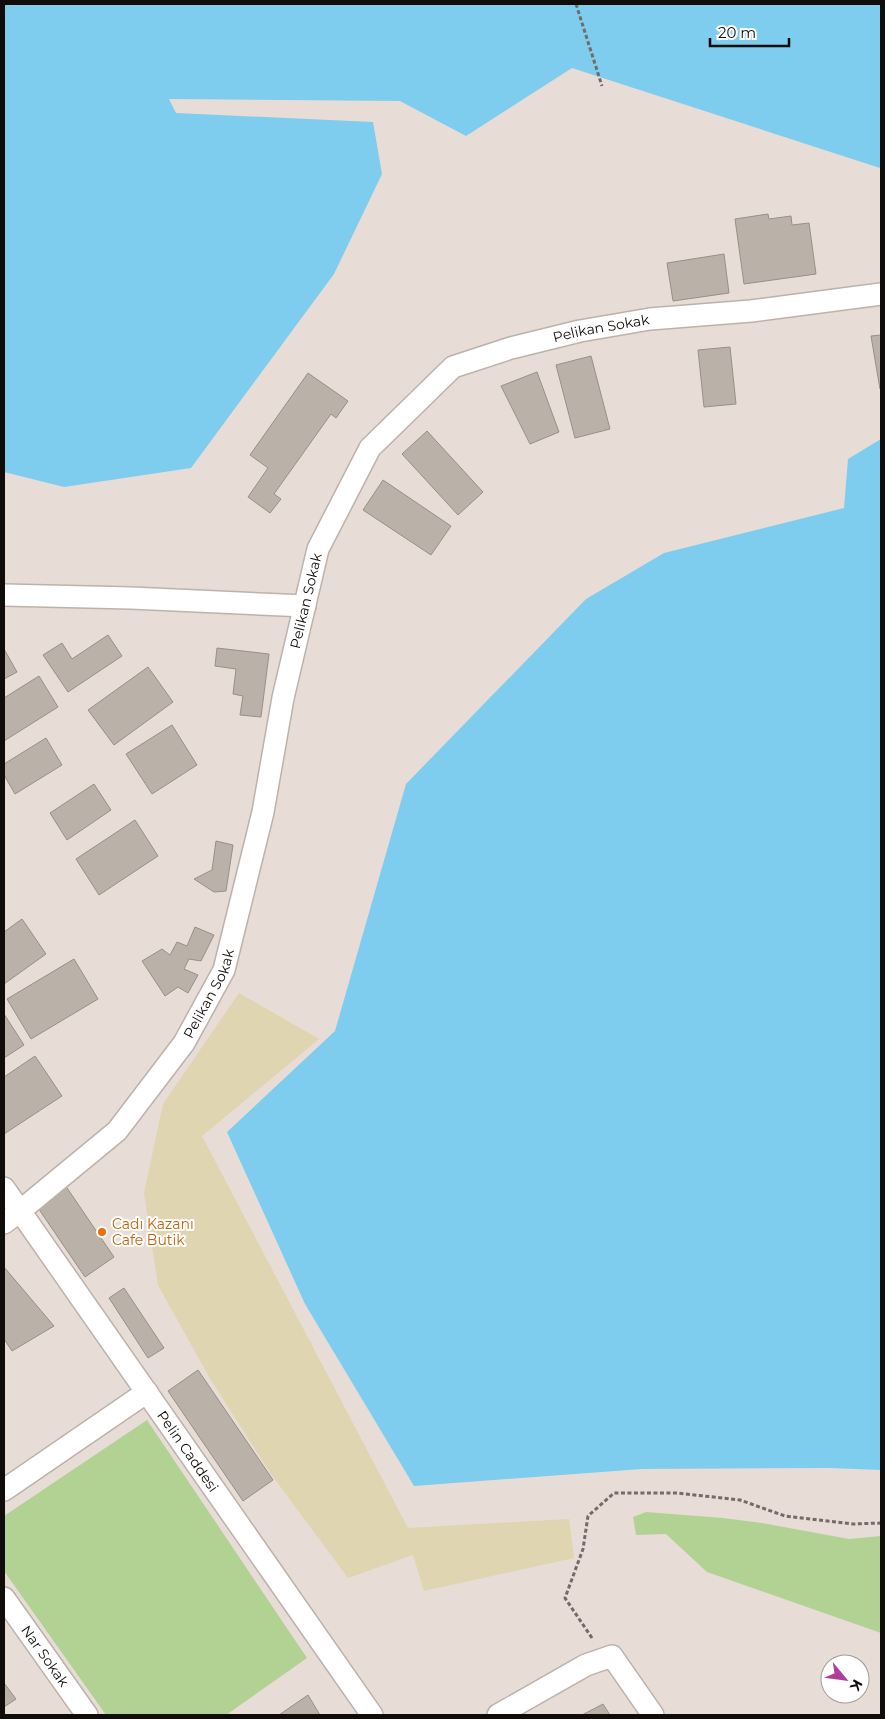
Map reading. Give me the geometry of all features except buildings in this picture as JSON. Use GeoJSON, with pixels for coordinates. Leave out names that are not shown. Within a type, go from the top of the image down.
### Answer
{"type":"FeatureCollection","features":[{"type":"Feature","properties":{"kind":"street","name":"Pelikan Sokak"},"geometry":{"type":"LineString","coordinates":[[12,1217],[117,1131],[184,1043],[224,970],[263,812],[283,698],[318,549],[370,448],[454,367],[510,348],[589,329],[650,319],[751,311],[881,294]]}},
{"type":"Feature","properties":{"kind":"street"},"geometry":{"type":"LineString","coordinates":[[4,595],[131,598],[305,606]]}},
{"type":"Feature","properties":{"kind":"street","name":"Pelin Caddesi"},"geometry":{"type":"LineString","coordinates":[[4,1188],[12,1217],[147,1392],[372,1715]]}},
{"type":"Feature","properties":{"kind":"street"},"geometry":{"type":"LineString","coordinates":[[4,1490],[147,1392]]}},
{"type":"Feature","properties":{"kind":"street","name":"Nar Sokak"},"geometry":{"type":"LineString","coordinates":[[4,1598],[87,1715]]}},
{"type":"Feature","properties":{"kind":"street"},"geometry":{"type":"LineString","coordinates":[[498,1715],[586,1665],[612,1656],[653,1715]]}},
{"type":"Feature","properties":{"kind":"path"},"geometry":{"type":"LineString","coordinates":[[576,4],[602,86]]}},
{"type":"Feature","properties":{"kind":"path"},"geometry":{"type":"LineString","coordinates":[[606,1658],[565,1598],[583,1549],[588,1516],[614,1492],[677,1492],[740,1500],[785,1516],[854,1524],[881,1523]]}},
{"type":"Feature","properties":{"kind":"green space"},"geometry":{"type":"Polygon","coordinates":[[[147,1420],[307,1658],[226,1715],[106,1715],[4,1571],[4,1516],[147,1420]]]}},
{"type":"Feature","properties":{"kind":"green space"},"geometry":{"type":"Polygon","coordinates":[[[646,1512],[762,1523],[849,1539],[881,1536],[881,1633],[707,1572],[666,1534],[636,1535],[633,1517],[646,1512]]]}},
{"type":"Feature","properties":{"kind":"sand"},"geometry":{"type":"Polygon","coordinates":[[[239,993],[319,1039],[202,1136],[408,1528],[569,1519],[574,1558],[424,1591],[413,1555],[348,1578],[271,1474],[209,1377],[158,1285],[144,1193],[163,1104],[239,993]]]}},
{"type":"Feature","properties":{"kind":"water"},"geometry":{"type":"Polygon","coordinates":[[[4,4],[881,4],[881,167],[572,68],[466,136],[400,101],[169,99],[176,113],[373,122],[382,174],[334,274],[191,468],[64,487],[4,472],[4,4]]]}},
{"type":"Feature","properties":{"kind":"water"},"geometry":{"type":"Polygon","coordinates":[[[881,439],[881,1470],[829,1468],[642,1469],[414,1486],[305,1304],[227,1132],[335,1031],[406,784],[586,599],[664,553],[844,508],[848,459],[881,439]]]}},
{"type":"Feature","properties":{"kind":"place","name":"Cadı Kazanı Cafe Butik"},"geometry":{"type":"Point","coordinates":[102,1232]}}]}
